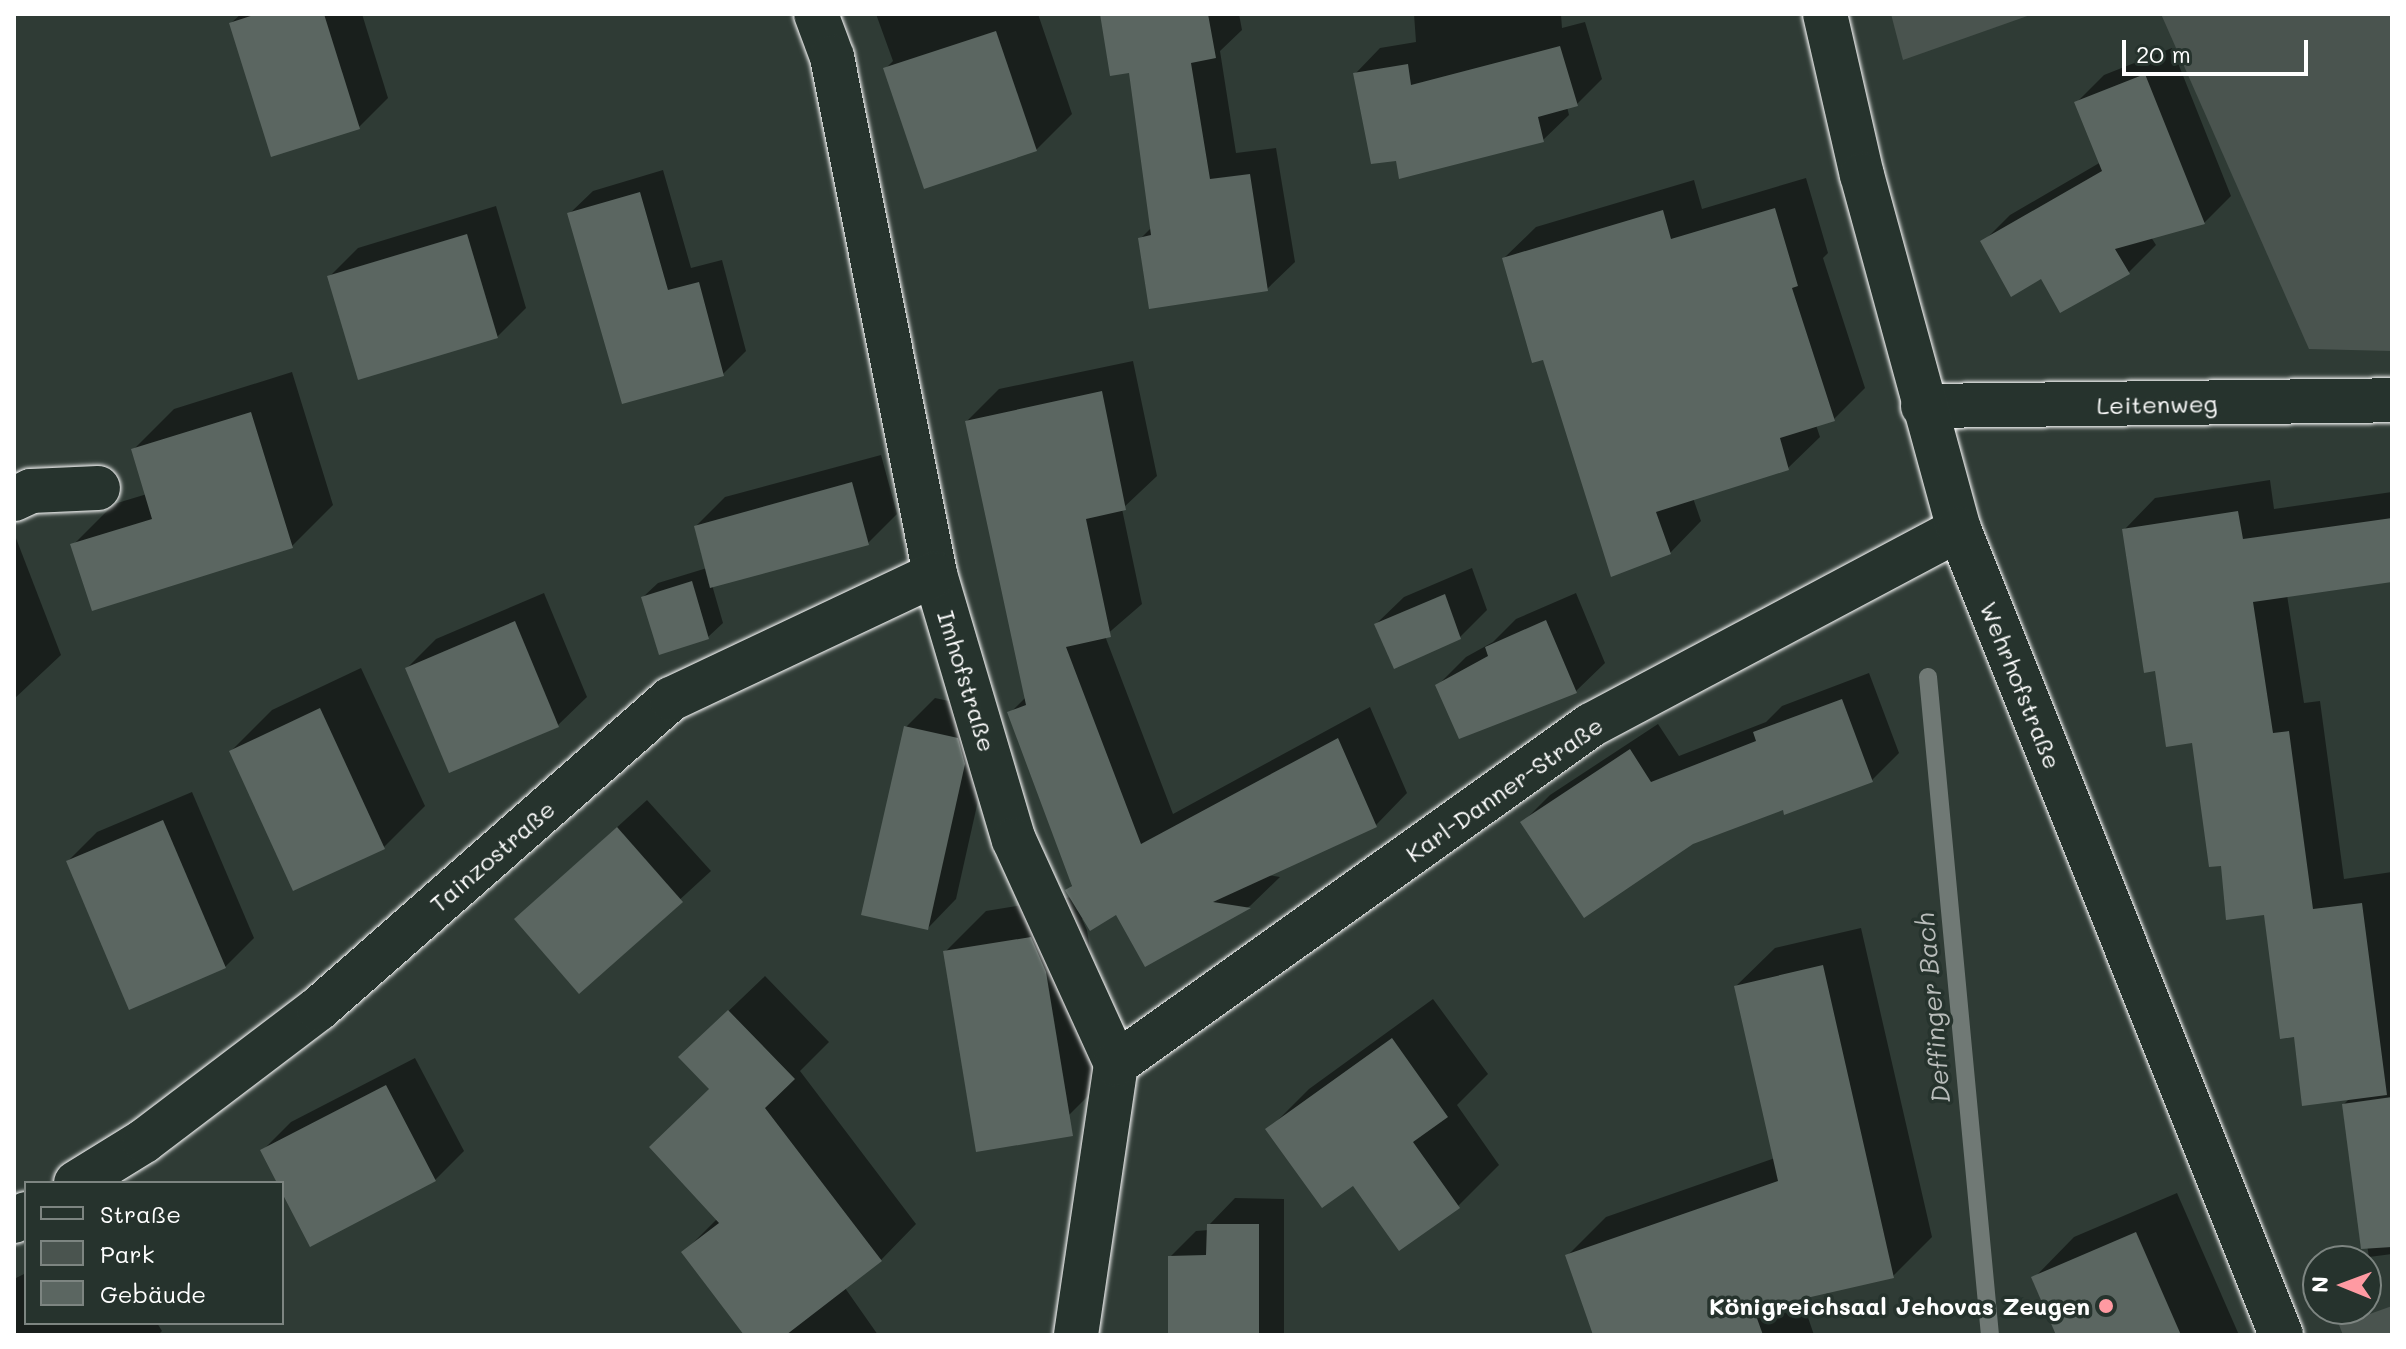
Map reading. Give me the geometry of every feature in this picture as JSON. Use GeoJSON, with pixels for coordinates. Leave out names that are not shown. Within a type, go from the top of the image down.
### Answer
{"type":"FeatureCollection","features":[{"type":"Feature","properties":{"kind":"street","name":"Imhofstraße"},"geometry":{"type":"LineString","coordinates":[[816,14],[832,57],[935,574],[1014,840],[1116,1064]]}},
{"type":"Feature","properties":{"kind":"street","name":"Wehrhofstraße"},"geometry":{"type":"LineString","coordinates":[[1825,14],[1862,175],[1959,529],[2281,1335]]}},
{"type":"Feature","properties":{"kind":"street","name":"Leitenweg"},"geometry":{"type":"LineString","coordinates":[[1923,406],[2392,400]]}},
{"type":"Feature","properties":{"kind":"street"},"geometry":{"type":"LineString","coordinates":[[14,499],[31,491],[98,488]]}},
{"type":"Feature","properties":{"kind":"street","name":"Karl-Danner-Straße"},"geometry":{"type":"LineString","coordinates":[[1116,1064],[1591,725],[1959,529]]}},
{"type":"Feature","properties":{"kind":"street","name":"Tainzostraße"},"geometry":{"type":"LineString","coordinates":[[79,1181],[144,1141],[318,1009],[671,699],[935,574]]}},
{"type":"Feature","properties":{"kind":"street"},"geometry":{"type":"LineString","coordinates":[[1076,1335],[1116,1064]]}},
{"type":"Feature","properties":{"kind":"green space"},"geometry":{"type":"Polygon","coordinates":[[[1891,14],[2033,14],[1903,60],[1891,14]]]}},
{"type":"Feature","properties":{"kind":"green space"},"geometry":{"type":"Polygon","coordinates":[[[2161,14],[2392,14],[2392,351],[2309,349],[2161,14]]]}},
{"type":"Feature","properties":{"kind":"green space"},"geometry":{"type":"Polygon","coordinates":[[[2392,1306],[2392,1335],[2343,1335],[2339,1325],[2382,1325],[2382,1310],[2392,1306]]]}},
{"type":"Feature","properties":{"kind":"building"},"geometry":{"type":"Polygon","coordinates":[[[257,14],[324,14],[360,129],[271,157],[229,23],[257,14]]]}},
{"type":"Feature","properties":{"kind":"building"},"geometry":{"type":"Polygon","coordinates":[[[1100,14],[1208,14],[1216,58],[1191,63],[1210,179],[1250,174],[1268,291],[1149,309],[1138,238],[1151,235],[1129,73],[1110,76],[1100,14]]]}},
{"type":"Feature","properties":{"kind":"building"},"geometry":{"type":"Polygon","coordinates":[[[996,31],[1037,151],[924,189],[883,68],[996,31]]]}},
{"type":"Feature","properties":{"kind":"building"},"geometry":{"type":"Polygon","coordinates":[[[1560,46],[1578,106],[1538,117],[1544,142],[1399,179],[1396,161],[1371,164],[1353,73],[1408,64],[1411,85],[1560,46]]]}},
{"type":"Feature","properties":{"kind":"building"},"geometry":{"type":"Polygon","coordinates":[[[2145,74],[2205,224],[2115,249],[2130,274],[2060,313],[2041,279],[2011,297],[1980,241],[2102,171],[2074,102],[2145,74]]]}},
{"type":"Feature","properties":{"kind":"building"},"geometry":{"type":"Polygon","coordinates":[[[640,192],[668,290],[699,282],[724,376],[622,404],[567,213],[640,192]]]}},
{"type":"Feature","properties":{"kind":"building"},"geometry":{"type":"Polygon","coordinates":[[[1775,208],[1798,286],[1792,288],[1835,421],[1780,438],[1789,470],[1656,512],[1671,554],[1611,577],[1543,360],[1532,363],[1502,258],[1663,210],[1671,239],[1775,208]]]}},
{"type":"Feature","properties":{"kind":"building"},"geometry":{"type":"Polygon","coordinates":[[[467,234],[498,338],[358,380],[327,276],[467,234]]]}},
{"type":"Feature","properties":{"kind":"building"},"geometry":{"type":"Polygon","coordinates":[[[1102,391],[1126,510],[1086,519],[1111,637],[1066,647],[1141,844],[1338,738],[1377,827],[1213,902],[1251,908],[1145,967],[1116,915],[1090,931],[1065,890],[1072,886],[1007,712],[1026,705],[965,421],[1102,391]]]}},
{"type":"Feature","properties":{"kind":"building"},"geometry":{"type":"Polygon","coordinates":[[[251,412],[293,548],[92,611],[70,544],[152,519],[131,449],[251,412]]]}},
{"type":"Feature","properties":{"kind":"building"},"geometry":{"type":"Polygon","coordinates":[[[852,482],[869,545],[710,588],[694,526],[852,482]]]}},
{"type":"Feature","properties":{"kind":"building"},"geometry":{"type":"Polygon","coordinates":[[[2238,511],[2243,539],[2392,518],[2392,582],[2253,602],[2273,733],[2289,731],[2313,909],[2362,903],[2387,1095],[2302,1106],[2294,1037],[2280,1039],[2264,915],[2226,920],[2221,866],[2209,867],[2192,743],[2166,747],[2155,671],[2144,673],[2122,529],[2238,511]]]}},
{"type":"Feature","properties":{"kind":"building"},"geometry":{"type":"Polygon","coordinates":[[[692,581],[709,639],[659,655],[641,597],[692,581]]]}},
{"type":"Feature","properties":{"kind":"building"},"geometry":{"type":"Polygon","coordinates":[[[1445,594],[1461,639],[1394,669],[1374,624],[1445,594]]]}},
{"type":"Feature","properties":{"kind":"building"},"geometry":{"type":"Polygon","coordinates":[[[1546,620],[1577,693],[1459,739],[1435,685],[1488,656],[1485,647],[1546,620]]]}},
{"type":"Feature","properties":{"kind":"building"},"geometry":{"type":"Polygon","coordinates":[[[515,621],[559,727],[449,773],[405,668],[515,621]]]}},
{"type":"Feature","properties":{"kind":"building"},"geometry":{"type":"Polygon","coordinates":[[[1842,699],[1873,782],[1784,815],[1783,810],[1693,844],[1584,918],[1520,822],[1630,749],[1651,782],[1756,741],[1753,732],[1842,699]]]}},
{"type":"Feature","properties":{"kind":"building"},"geometry":{"type":"Polygon","coordinates":[[[320,708],[385,849],[293,891],[229,751],[320,708]]]}},
{"type":"Feature","properties":{"kind":"building"},"geometry":{"type":"Polygon","coordinates":[[[904,726],[958,738],[965,764],[928,930],[861,915],[904,726]]]}},
{"type":"Feature","properties":{"kind":"building"},"geometry":{"type":"Polygon","coordinates":[[[163,820],[226,968],[129,1010],[66,861],[163,820]]]}},
{"type":"Feature","properties":{"kind":"building"},"geometry":{"type":"Polygon","coordinates":[[[617,827],[683,902],[579,994],[514,919],[617,827]]]}},
{"type":"Feature","properties":{"kind":"building"},"geometry":{"type":"Polygon","coordinates":[[[1031,937],[1046,972],[1073,1136],[976,1152],[943,951],[1031,937]]]}},
{"type":"Feature","properties":{"kind":"building"},"geometry":{"type":"Polygon","coordinates":[[[1823,965],[1894,1278],[1754,1310],[1763,1335],[1593,1335],[1565,1255],[1778,1181],[1734,986],[1823,965]]]}},
{"type":"Feature","properties":{"kind":"building"},"geometry":{"type":"Polygon","coordinates":[[[728,1010],[795,1079],[765,1108],[882,1261],[786,1335],[744,1335],[681,1252],[719,1223],[649,1147],[709,1089],[678,1057],[728,1010]]]}},
{"type":"Feature","properties":{"kind":"building"},"geometry":{"type":"Polygon","coordinates":[[[1392,1038],[1448,1117],[1413,1142],[1460,1208],[1399,1251],[1353,1186],[1322,1208],[1265,1129],[1392,1038]]]}},
{"type":"Feature","properties":{"kind":"building"},"geometry":{"type":"Polygon","coordinates":[[[386,1085],[436,1181],[310,1247],[284,1197],[284,1181],[276,1181],[260,1150],[386,1085]]]}},
{"type":"Feature","properties":{"kind":"building"},"geometry":{"type":"Polygon","coordinates":[[[2392,1097],[2392,1247],[2360,1245],[2342,1104],[2392,1097]]]}},
{"type":"Feature","properties":{"kind":"building"},"geometry":{"type":"Polygon","coordinates":[[[1207,1224],[1259,1224],[1259,1335],[1168,1335],[1168,1256],[1206,1255],[1207,1224]]]}},
{"type":"Feature","properties":{"kind":"building","name":"Königreichsaal Jehovas Zeugen"},"geometry":{"type":"Polygon","coordinates":[[[2136,1232],[2181,1335],[2056,1335],[2031,1277],[2136,1232]]]}},
{"type":"Feature","properties":{"kind":"waterway","name":"Deffinger Bach"},"geometry":{"type":"LineString","coordinates":[[1928,677],[1990,1335]]}},
{"type":"Feature","properties":{"kind":"place","name":"Königreichsaal Jehovas Zeugen"},"geometry":{"type":"Point","coordinates":[2106,1306]}}]}
